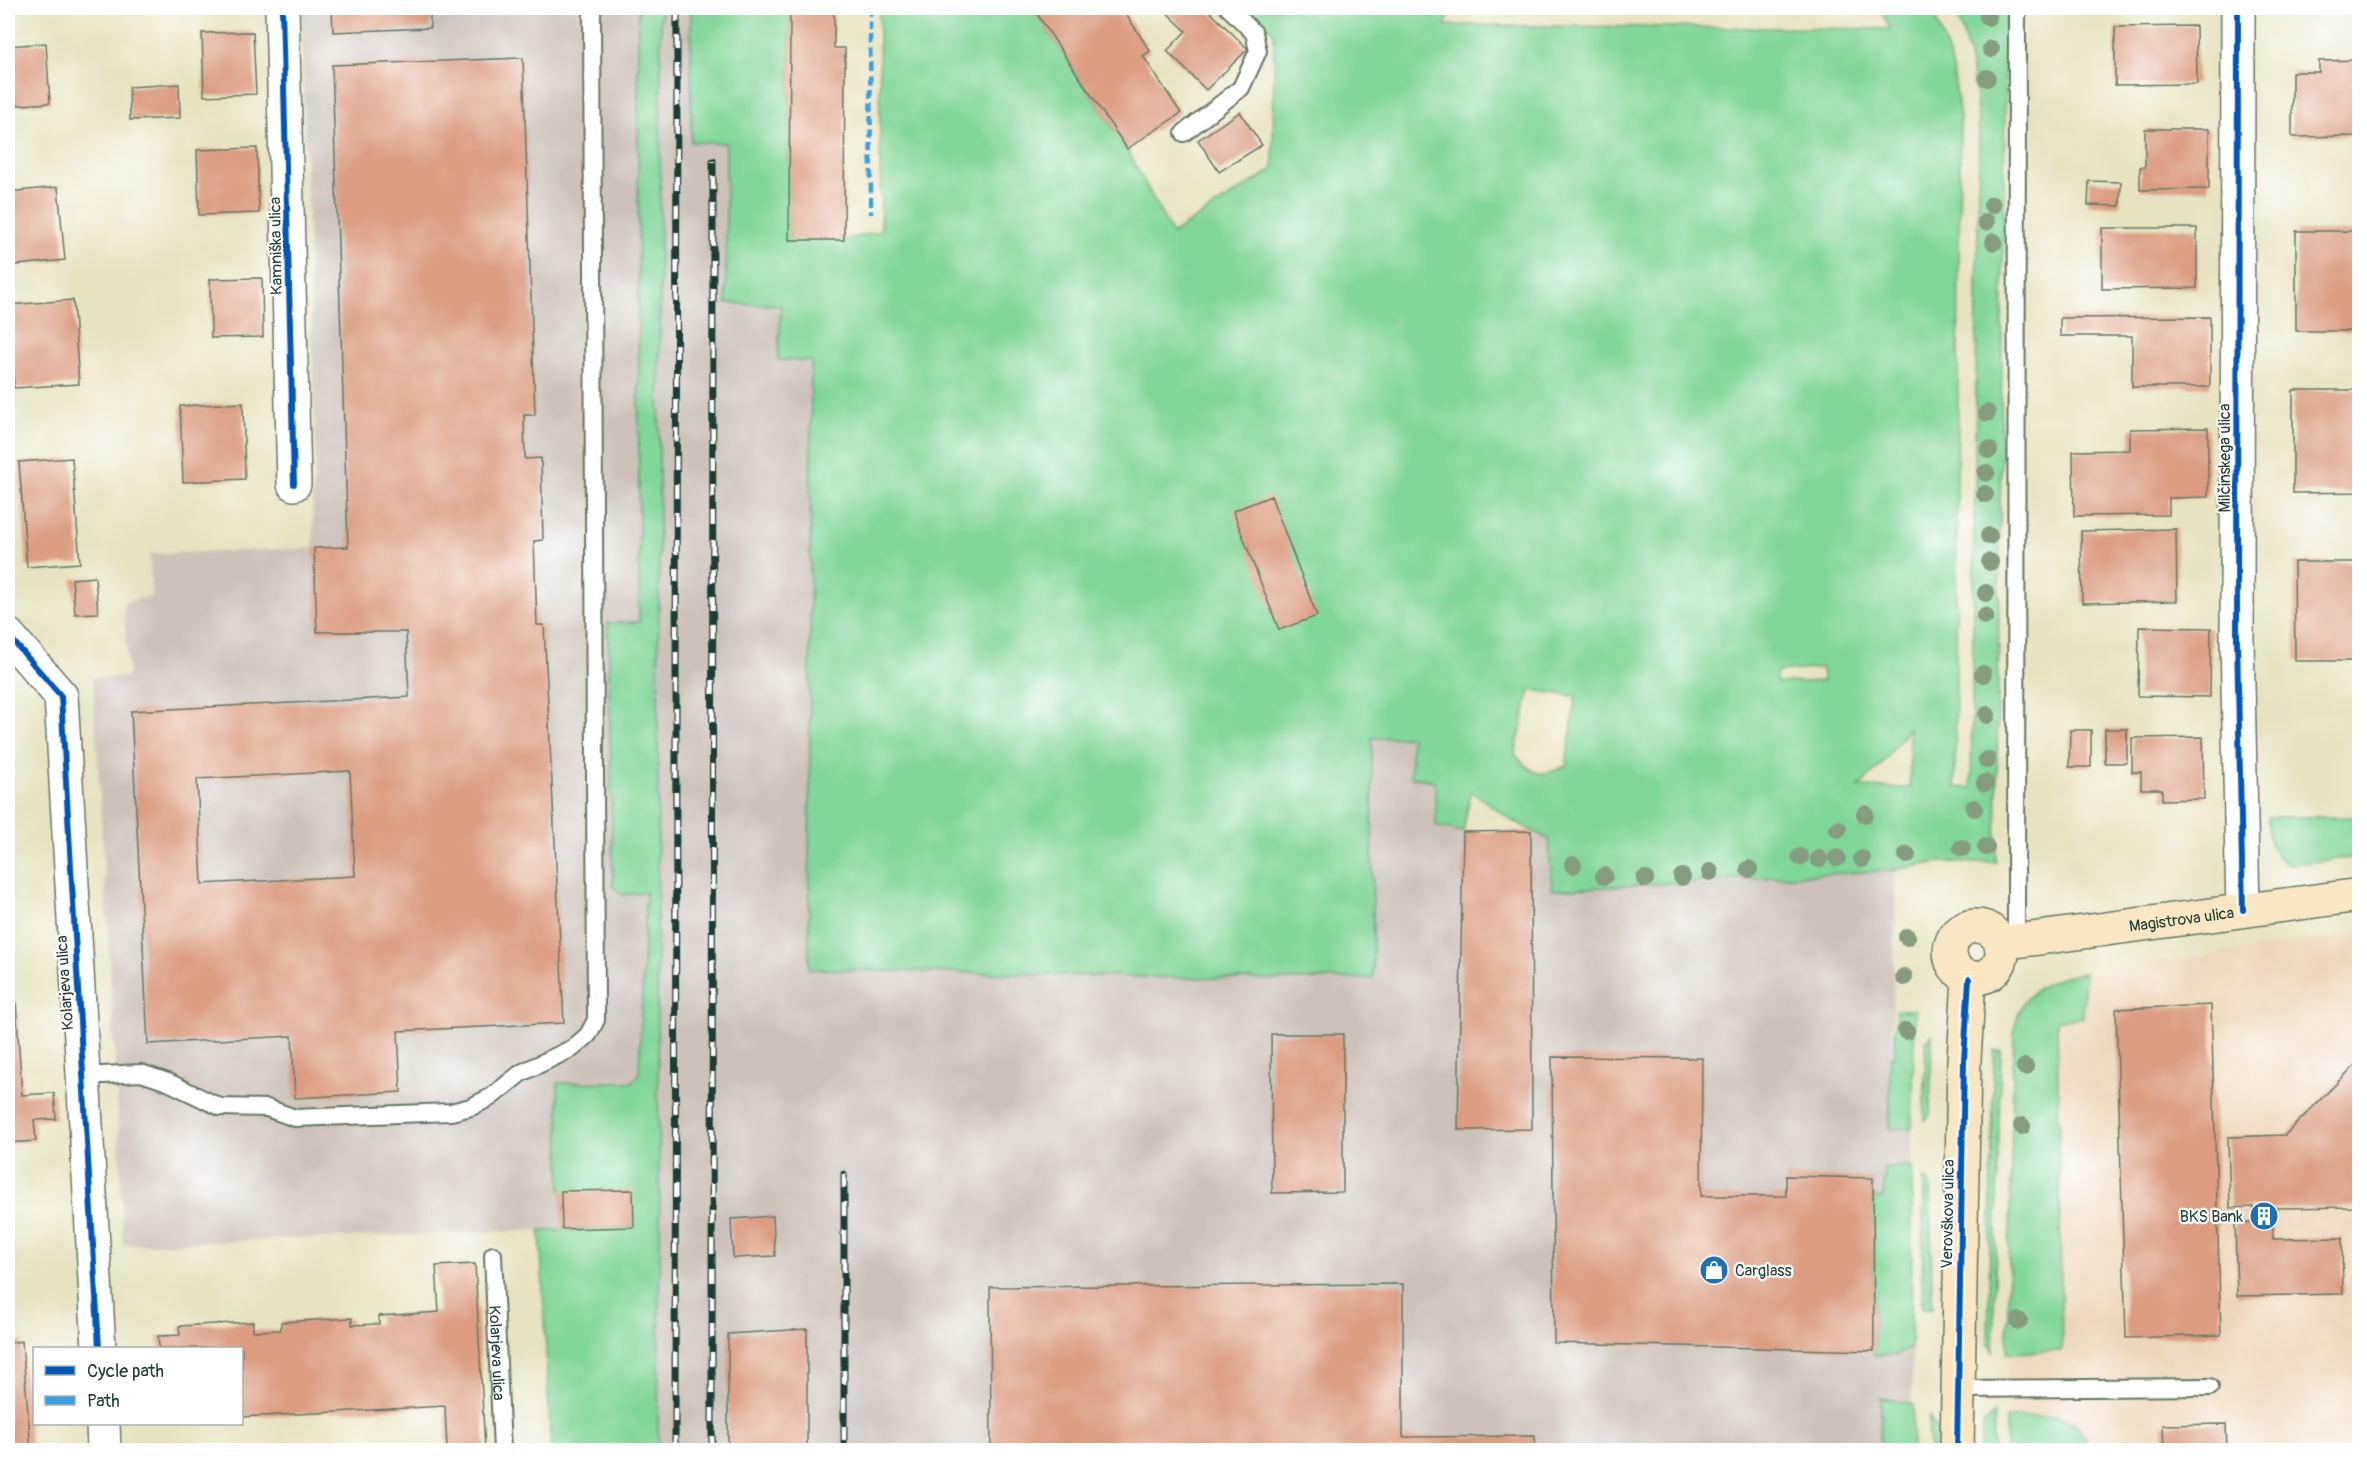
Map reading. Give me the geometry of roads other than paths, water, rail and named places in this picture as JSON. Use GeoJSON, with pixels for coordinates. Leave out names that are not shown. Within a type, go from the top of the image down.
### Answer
{"type":"FeatureCollection","features":[{"type":"Feature","properties":{"kind":"street","name":"Kamniška ulica"},"geometry":{"type":"LineString","coordinates":[[282,8],[294,484]]}},
{"type":"Feature","properties":{"kind":"street","name":"Milčinskega ulica"},"geometry":{"type":"LineString","coordinates":[[2238,8],[2237,639],[2243,910]]}},
{"type":"Feature","properties":{"kind":"street","name":"Kolarjeva ulica"},"geometry":{"type":"LineString","coordinates":[[8,635],[61,696],[99,1347]]}},
{"type":"Feature","properties":{"kind":"street","name":"Magistrova ulica"},"geometry":{"type":"LineString","coordinates":[[2009,942],[2360,895]]}},
{"type":"Feature","properties":{"kind":"street"},"geometry":{"type":"LineString","coordinates":[[1973,926],[1990,929],[2009,942],[1998,968],[1984,978],[1969,979],[1960,973],[1950,958],[1952,941],[1958,933],[1973,926]]}},
{"type":"Feature","properties":{"kind":"street","name":"Verovškova ulica"},"geometry":{"type":"LineString","coordinates":[[1957,1450],[1964,1060],[1969,979]]}},
{"type":"Feature","properties":{"kind":"street"},"geometry":{"type":"LineString","coordinates":[[103,1425],[104,1450]]}},
{"type":"Feature","properties":{"kind":"lane"},"geometry":{"type":"LineString","coordinates":[[84,1076],[141,1073],[168,1082],[220,1107],[267,1108],[295,1118],[451,1112],[471,1107],[491,1097],[521,1073],[573,1048],[588,1035],[596,1020],[592,8]]}},
{"type":"Feature","properties":{"kind":"lane"},"geometry":{"type":"LineString","coordinates":[[1184,134],[1241,88],[1258,51],[1254,33],[1229,8]]}},
{"type":"Feature","properties":{"kind":"lane"},"geometry":{"type":"LineString","coordinates":[[2009,942],[2017,8]]}},
{"type":"Feature","properties":{"kind":"lane","name":"Kolarjeva ulica"},"geometry":{"type":"LineString","coordinates":[[493,1255],[502,1450]]}},
{"type":"Feature","properties":{"kind":"lane"},"geometry":{"type":"LineString","coordinates":[[1958,1389],[2210,1387]]}},
{"type":"Feature","properties":{"kind":"railway"},"geometry":{"type":"LineString","coordinates":[[675,1450],[677,8]]}},
{"type":"Feature","properties":{"kind":"railway"},"geometry":{"type":"LineString","coordinates":[[712,1450],[713,161]]}},
{"type":"Feature","properties":{"kind":"railway"},"geometry":{"type":"LineString","coordinates":[[844,1174],[844,1450]]}},
{"type":"Feature","properties":{"kind":"place","name":"BKS Bank"},"geometry":{"type":"Point","coordinates":[2264,1216]}},
{"type":"Feature","properties":{"kind":"place","name":"Carglass"},"geometry":{"type":"Point","coordinates":[1714,1270]}}]}
